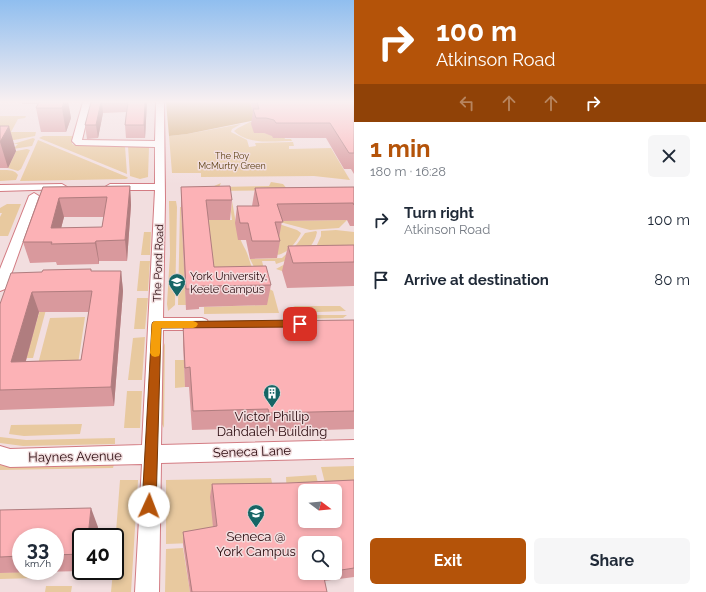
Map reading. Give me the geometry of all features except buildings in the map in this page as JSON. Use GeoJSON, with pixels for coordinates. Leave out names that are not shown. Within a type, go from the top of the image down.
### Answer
{"type":"FeatureCollection","features":[{"type":"Feature","properties":{"kind":"street"},"geometry":{"type":"LineString","coordinates":[[79,130],[77,141],[79,143],[160,144]]}},
{"type":"Feature","properties":{"kind":"street","name":"The Pond Road"},"geometry":{"type":"LineString","coordinates":[[147,592],[160,191],[160,130]]}},
{"type":"Feature","properties":{"kind":"street"},"geometry":{"type":"LineString","coordinates":[[0,188],[72,191],[34,196],[0,196]]}},
{"type":"Feature","properties":{"kind":"street"},"geometry":{"type":"LineString","coordinates":[[103,191],[160,191]]}},
{"type":"Feature","properties":{"kind":"street"},"geometry":{"type":"LineString","coordinates":[[0,286],[34,196]]}},
{"type":"Feature","properties":{"kind":"street"},"geometry":{"type":"LineString","coordinates":[[156,324],[214,324]]}},
{"type":"Feature","properties":{"kind":"street","name":"Seneca Lane"},"geometry":{"type":"LineString","coordinates":[[151,455],[354,448]]}},
{"type":"Feature","properties":{"kind":"street","name":"Haynes Avenue"},"geometry":{"type":"LineString","coordinates":[[0,455],[10,458],[151,455]]}},
{"type":"Feature","properties":{"kind":"green space"},"geometry":{"type":"Polygon","coordinates":[[[0,130],[12,130],[11,132],[36,132],[35,136],[0,141],[0,130]]]}},
{"type":"Feature","properties":{"kind":"green space","name":"The Roy McMurtry Green"},"geometry":{"type":"Polygon","coordinates":[[[211,130],[232,130],[231,132],[247,140],[249,147],[256,146],[255,143],[293,142],[294,146],[289,146],[289,149],[331,148],[350,180],[314,176],[201,177],[201,173],[172,173],[169,136],[211,130]]]}},
{"type":"Feature","properties":{"kind":"green space"},"geometry":{"type":"Polygon","coordinates":[[[236,130],[261,130],[264,133],[284,137],[285,139],[291,139],[292,141],[269,142],[253,140],[234,131],[236,130]]]}},
{"type":"Feature","properties":{"kind":"green space"},"geometry":{"type":"Polygon","coordinates":[[[43,136],[73,136],[72,144],[78,146],[125,146],[127,174],[39,138],[43,136]]]}},
{"type":"Feature","properties":{"kind":"green space"},"geometry":{"type":"Polygon","coordinates":[[[33,138],[35,139],[32,146],[13,149],[18,144],[13,144],[33,138]]]}},
{"type":"Feature","properties":{"kind":"green space"},"geometry":{"type":"Polygon","coordinates":[[[38,140],[127,177],[128,178],[20,181],[38,140]]]}},
{"type":"Feature","properties":{"kind":"green space"},"geometry":{"type":"Polygon","coordinates":[[[128,146],[149,147],[148,177],[140,179],[130,176],[128,146]]]}},
{"type":"Feature","properties":{"kind":"green space"},"geometry":{"type":"Polygon","coordinates":[[[27,149],[30,150],[21,169],[18,171],[8,168],[16,151],[27,149]]]}},
{"type":"Feature","properties":{"kind":"green space"},"geometry":{"type":"Polygon","coordinates":[[[0,170],[10,170],[14,172],[18,175],[16,180],[0,181],[0,170]]]}},
{"type":"Feature","properties":{"kind":"green space"},"geometry":{"type":"Polygon","coordinates":[[[271,182],[283,184],[288,190],[215,191],[212,187],[221,183],[219,187],[269,186],[271,182]]]}},
{"type":"Feature","properties":{"kind":"green space"},"geometry":{"type":"Polygon","coordinates":[[[169,201],[176,201],[177,207],[175,305],[168,311],[167,304],[170,254],[169,201]]]}},
{"type":"Feature","properties":{"kind":"green space"},"geometry":{"type":"Polygon","coordinates":[[[232,201],[236,225],[255,273],[205,288],[198,220],[232,220],[232,201]]]}},
{"type":"Feature","properties":{"kind":"green space"},"geometry":{"type":"Polygon","coordinates":[[[7,204],[21,204],[8,236],[0,236],[0,217],[2,213],[0,213],[0,208],[7,204]]]}},
{"type":"Feature","properties":{"kind":"green space"},"geometry":{"type":"Polygon","coordinates":[[[181,207],[186,305],[178,305],[181,207]]]}},
{"type":"Feature","properties":{"kind":"green space"},"geometry":{"type":"Polygon","coordinates":[[[347,220],[339,228],[310,230],[276,221],[347,220]]]}},
{"type":"Feature","properties":{"kind":"green space"},"geometry":{"type":"Polygon","coordinates":[[[279,224],[297,230],[301,233],[291,247],[284,253],[276,255],[279,224]]]}},
{"type":"Feature","properties":{"kind":"green space"},"geometry":{"type":"Polygon","coordinates":[[[336,230],[354,232],[354,259],[282,271],[276,269],[316,247],[321,236],[321,231],[336,230]]]}},
{"type":"Feature","properties":{"kind":"green space"},"geometry":{"type":"Polygon","coordinates":[[[316,231],[315,239],[302,254],[276,264],[275,261],[262,261],[265,273],[254,267],[250,259],[282,258],[297,244],[305,233],[316,231]]]}},
{"type":"Feature","properties":{"kind":"green space"},"geometry":{"type":"Polygon","coordinates":[[[144,232],[151,232],[150,255],[141,255],[144,232]]]}},
{"type":"Feature","properties":{"kind":"green space"},"geometry":{"type":"Polygon","coordinates":[[[140,261],[150,261],[148,291],[137,291],[140,261]]]}},
{"type":"Feature","properties":{"kind":"green space"},"geometry":{"type":"Polygon","coordinates":[[[266,287],[273,291],[279,313],[204,314],[204,307],[266,305],[266,287]]]}},
{"type":"Feature","properties":{"kind":"green space"},"geometry":{"type":"Polygon","coordinates":[[[137,298],[148,298],[145,329],[134,329],[137,298]]]}},
{"type":"Feature","properties":{"kind":"green space"},"geometry":{"type":"Polygon","coordinates":[[[41,306],[47,306],[33,358],[26,358],[41,306]]]}},
{"type":"Feature","properties":{"kind":"green space"},"geometry":{"type":"Polygon","coordinates":[[[295,306],[340,306],[346,311],[290,313],[291,308],[295,306]]]}},
{"type":"Feature","properties":{"kind":"green space"},"geometry":{"type":"Polygon","coordinates":[[[290,315],[347,315],[343,318],[295,319],[290,315]]]}},
{"type":"Feature","properties":{"kind":"green space"},"geometry":{"type":"Polygon","coordinates":[[[85,317],[78,364],[38,364],[50,318],[85,317]]]}},
{"type":"Feature","properties":{"kind":"green space"},"geometry":{"type":"Polygon","coordinates":[[[145,337],[142,380],[128,380],[133,338],[145,337]]]}},
{"type":"Feature","properties":{"kind":"green space"},"geometry":{"type":"Polygon","coordinates":[[[165,343],[164,428],[160,420],[162,349],[165,343]]]}},
{"type":"Feature","properties":{"kind":"green space"},"geometry":{"type":"Polygon","coordinates":[[[175,360],[184,360],[185,387],[175,388],[175,360]]]}},
{"type":"Feature","properties":{"kind":"green space"},"geometry":{"type":"Polygon","coordinates":[[[127,391],[142,391],[140,428],[124,428],[127,391]]]}},
{"type":"Feature","properties":{"kind":"green space"},"geometry":{"type":"Polygon","coordinates":[[[82,424],[80,434],[24,436],[9,434],[11,425],[82,424]]]}},
{"type":"Feature","properties":{"kind":"green space"},"geometry":{"type":"Polygon","coordinates":[[[0,437],[26,440],[115,438],[115,444],[23,446],[0,443],[0,437]]]}},
{"type":"Feature","properties":{"kind":"green space"},"geometry":{"type":"Polygon","coordinates":[[[114,464],[113,468],[0,470],[0,465],[114,464]]]}},
{"type":"Feature","properties":{"kind":"green space"},"geometry":{"type":"Polygon","coordinates":[[[354,466],[354,490],[342,490],[342,484],[325,484],[321,467],[354,466]]]}},
{"type":"Feature","properties":{"kind":"green space"},"geometry":{"type":"Polygon","coordinates":[[[316,475],[318,484],[298,484],[298,493],[287,497],[286,477],[316,475]]]}},
{"type":"Feature","properties":{"kind":"green space"},"geometry":{"type":"Polygon","coordinates":[[[271,478],[275,497],[214,539],[192,543],[166,544],[166,480],[271,478]]]}},
{"type":"Feature","properties":{"kind":"green space"},"geometry":{"type":"Polygon","coordinates":[[[120,480],[138,480],[131,592],[111,592],[112,580],[124,580],[124,528],[116,528],[120,480]]]}},
{"type":"Feature","properties":{"kind":"green space"},"geometry":{"type":"Polygon","coordinates":[[[183,548],[190,592],[165,592],[166,549],[183,548]]]}},
{"type":"Feature","properties":{"kind":"green space"},"geometry":{"type":"Polygon","coordinates":[[[12,572],[12,579],[0,579],[0,573],[12,572]]]}},
{"type":"Feature","properties":{"kind":"green space"},"geometry":{"type":"Polygon","coordinates":[[[46,586],[72,586],[71,592],[45,592],[46,586]]]}},
{"type":"Feature","properties":{"kind":"shaded area"},"geometry":{"type":"Polygon","coordinates":[[[168,130],[209,130],[187,134],[169,136],[168,130]]]}},
{"type":"Feature","properties":{"kind":"slow traffic"},"geometry":{"type":"LineString","coordinates":[[155,353],[156,324],[193,324]]}},
{"type":"Feature","properties":{"kind":"place","name":"York University, Keele Campus"},"geometry":{"type":"Point","coordinates":[177,297]}},
{"type":"Feature","properties":{"kind":"place","name":"Victor Phillip Dahdaleh Building"},"geometry":{"type":"Point","coordinates":[272,408]}},
{"type":"Feature","properties":{"kind":"place","name":"Seneca @ York Campus"},"geometry":{"type":"Point","coordinates":[256,528]}},
{"type":"Feature","properties":{"kind":"route"},"geometry":{"type":"LineString","coordinates":[[149,506],[156,324],[300,324]]}}]}
